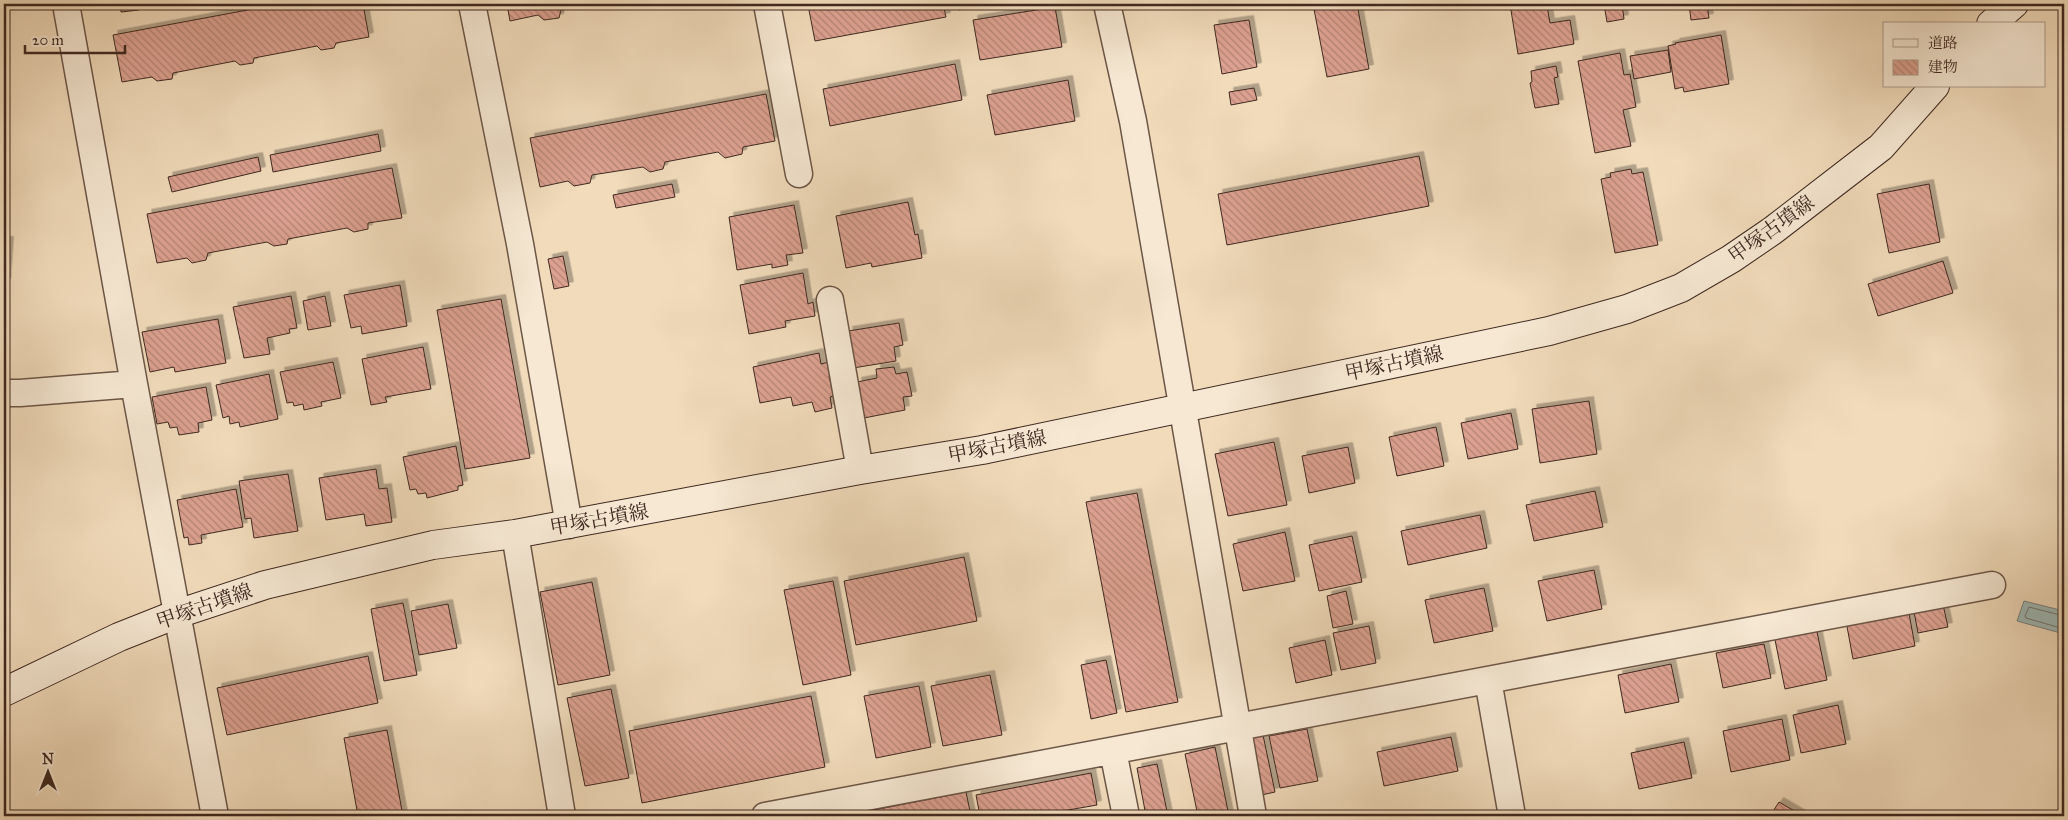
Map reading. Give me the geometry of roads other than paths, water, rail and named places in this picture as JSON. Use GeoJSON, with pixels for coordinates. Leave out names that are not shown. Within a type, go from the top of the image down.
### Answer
{"type":"FeatureCollection","features":[{"type":"Feature","properties":{"kind":"main road","name":"甲塚古墳線"},"geometry":{"type":"LineString","coordinates":[[4,692],[119,637],[177,614],[265,585],[433,545],[569,525],[860,470],[982,450],[1549,331],[1627,309],[1681,288],[1731,259],[1772,231],[1881,147],[1933,88]]}},
{"type":"Feature","properties":{"kind":"street"},"geometry":{"type":"LineString","coordinates":[[66,4],[134,384],[215,816]]}},
{"type":"Feature","properties":{"kind":"street"},"geometry":{"type":"LineString","coordinates":[[472,4],[520,244],[569,525]]}},
{"type":"Feature","properties":{"kind":"street"},"geometry":{"type":"LineString","coordinates":[[767,4],[799,174]]}},
{"type":"Feature","properties":{"kind":"street"},"geometry":{"type":"LineString","coordinates":[[1107,4],[1133,121],[1253,816]]}},
{"type":"Feature","properties":{"kind":"street"},"geometry":{"type":"LineString","coordinates":[[830,300],[860,470]]}},
{"type":"Feature","properties":{"kind":"street"},"geometry":{"type":"LineString","coordinates":[[4,393],[134,384]]}},
{"type":"Feature","properties":{"kind":"street"},"geometry":{"type":"LineString","coordinates":[[515,534],[562,816]]}},
{"type":"Feature","properties":{"kind":"street"},"geometry":{"type":"LineString","coordinates":[[765,816],[821,811],[1113,751],[1992,584]]}},
{"type":"Feature","properties":{"kind":"street"},"geometry":{"type":"LineString","coordinates":[[1488,680],[1512,816]]}},
{"type":"Feature","properties":{"kind":"street"},"geometry":{"type":"LineString","coordinates":[[1113,751],[1126,816]]}},
{"type":"Feature","properties":{"kind":"water"},"geometry":{"type":"Polygon","coordinates":[[[2024,601],[2064,611],[2064,634],[2017,621],[2024,601]]]}}]}
